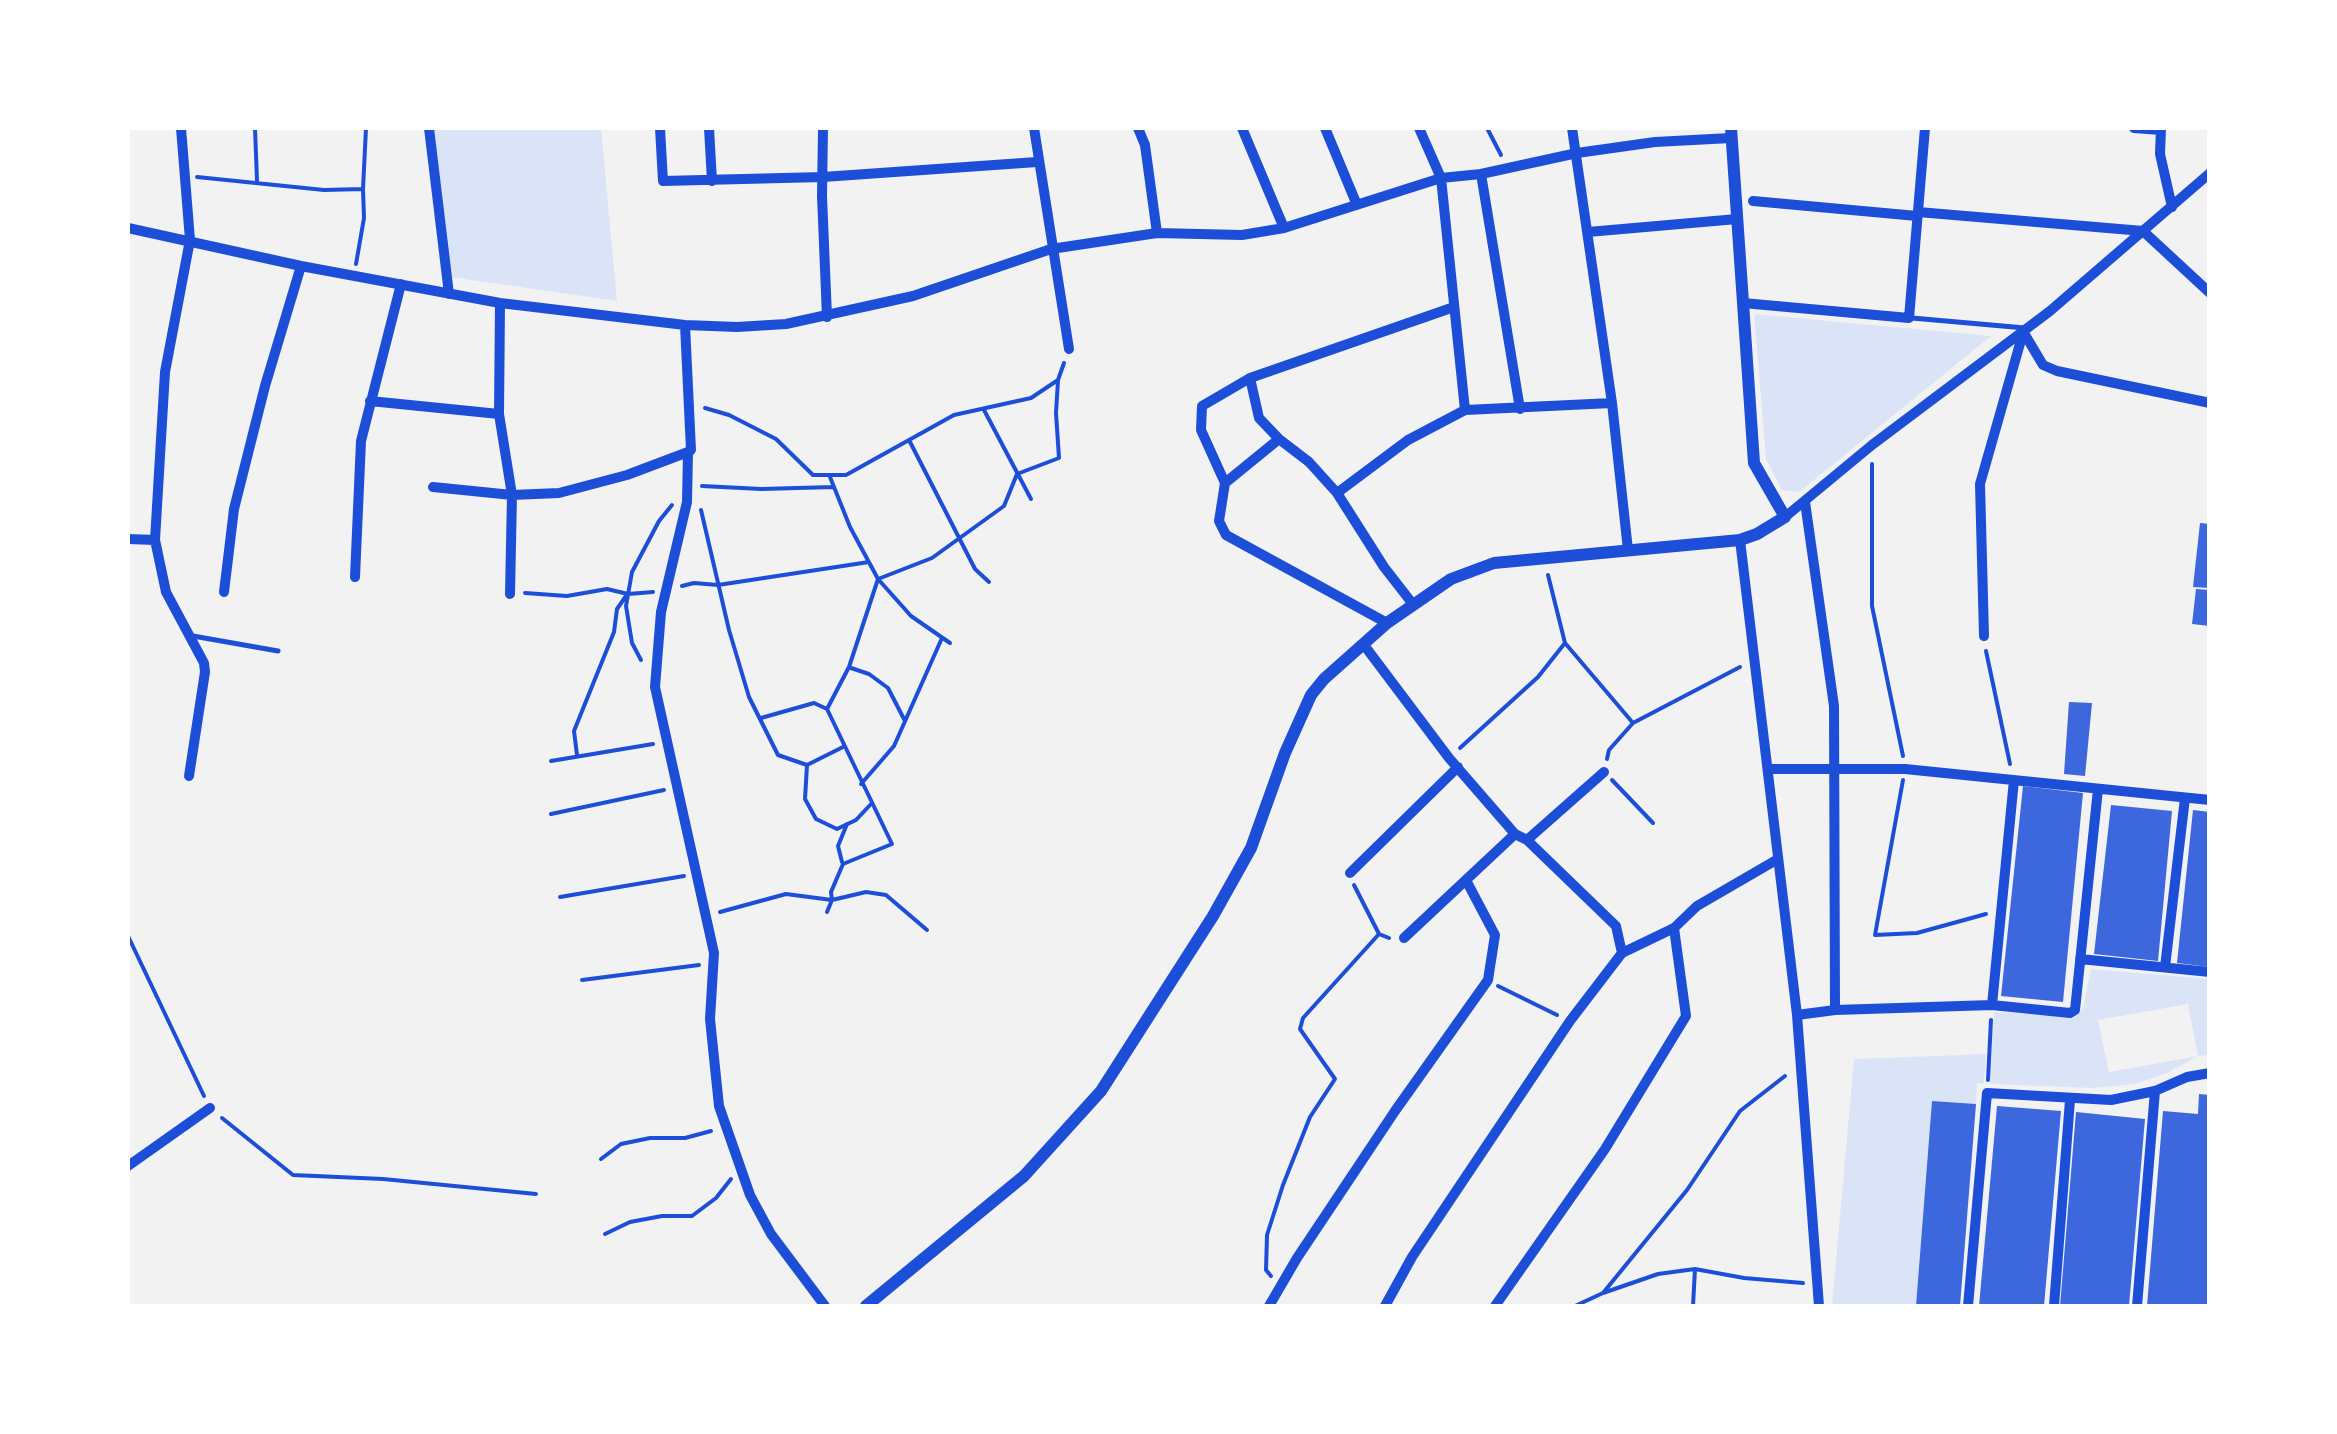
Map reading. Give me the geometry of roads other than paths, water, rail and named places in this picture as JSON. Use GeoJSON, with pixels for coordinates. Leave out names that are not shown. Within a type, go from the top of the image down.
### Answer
{"type":"FeatureCollection","features":[{"type":"Feature","properties":{"kind":"street"},"geometry":{"type":"LineString","coordinates":[[181,128],[190,240],[166,372],[155,540],[166,592],[204,663],[189,776]]}},
{"type":"Feature","properties":{"kind":"street"},"geometry":{"type":"LineString","coordinates":[[429,128],[449,294]]}},
{"type":"Feature","properties":{"kind":"street"},"geometry":{"type":"LineString","coordinates":[[660,128],[663,181],[823,177],[1037,162]]}},
{"type":"Feature","properties":{"kind":"street"},"geometry":{"type":"LineString","coordinates":[[709,128],[712,181]]}},
{"type":"Feature","properties":{"kind":"street"},"geometry":{"type":"LineString","coordinates":[[823,128],[828,317]]}},
{"type":"Feature","properties":{"kind":"street"},"geometry":{"type":"LineString","coordinates":[[1034,128],[1070,349]]}},
{"type":"Feature","properties":{"kind":"street"},"geometry":{"type":"LineString","coordinates":[[1138,128],[1145,145],[1157,234]]}},
{"type":"Feature","properties":{"kind":"street"},"geometry":{"type":"LineString","coordinates":[[1242,128],[1284,228]]}},
{"type":"Feature","properties":{"kind":"street"},"geometry":{"type":"LineString","coordinates":[[1325,128],[1357,205]]}},
{"type":"Feature","properties":{"kind":"street"},"geometry":{"type":"LineString","coordinates":[[1419,128],[1441,178],[1465,410]]}},
{"type":"Feature","properties":{"kind":"street"},"geometry":{"type":"LineString","coordinates":[[1572,128],[1612,403],[1628,550]]}},
{"type":"Feature","properties":{"kind":"street"},"geometry":{"type":"LineString","coordinates":[[1652,128],[1655,142]]}},
{"type":"Feature","properties":{"kind":"street"},"geometry":{"type":"LineString","coordinates":[[1743,303],[1909,318],[1925,128]]}},
{"type":"Feature","properties":{"kind":"street"},"geometry":{"type":"LineString","coordinates":[[2134,128],[2161,129],[2160,154],[2172,207]]}},
{"type":"Feature","properties":{"kind":"street"},"geometry":{"type":"LineString","coordinates":[[128,228],[449,294],[685,325],[736,327],[828,317],[913,296],[1052,249],[1157,234],[1242,235],[1284,228],[1441,178],[1481,174],[1577,153],[1731,132],[1754,464],[1786,517]]}},
{"type":"Feature","properties":{"kind":"street"},"geometry":{"type":"LineString","coordinates":[[1481,174],[1520,409]]}},
{"type":"Feature","properties":{"kind":"street"},"geometry":{"type":"LineString","coordinates":[[866,1306],[1024,1176],[1101,1091],[1213,916],[1250,848],[1311,695],[1387,623],[1450,579],[1476,568],[1543,556],[1740,540],[1758,534],[1786,517],[1872,446],[2026,331],[2208,178]]}},
{"type":"Feature","properties":{"kind":"street"},"geometry":{"type":"LineString","coordinates":[[1753,200],[2143,231],[2210,293]]}},
{"type":"Feature","properties":{"kind":"street"},"geometry":{"type":"LineString","coordinates":[[1588,232],[1737,218]]}},
{"type":"Feature","properties":{"kind":"street"},"geometry":{"type":"LineString","coordinates":[[224,592],[234,509],[264,386],[301,266]]}},
{"type":"Feature","properties":{"kind":"street"},"geometry":{"type":"LineString","coordinates":[[355,577],[361,441],[401,284]]}},
{"type":"Feature","properties":{"kind":"street"},"geometry":{"type":"LineString","coordinates":[[500,302],[498,414],[512,495],[510,594]]}},
{"type":"Feature","properties":{"kind":"street"},"geometry":{"type":"LineString","coordinates":[[1387,623],[1226,536],[1220,521],[1225,483],[1201,430],[1202,406],[1250,378],[1454,306]]}},
{"type":"Feature","properties":{"kind":"street"},"geometry":{"type":"LineString","coordinates":[[433,487],[512,495],[558,494],[627,475],[692,450],[685,325]]}},
{"type":"Feature","properties":{"kind":"street"},"geometry":{"type":"LineString","coordinates":[[2026,331],[2044,365],[2058,372],[2210,403]]}},
{"type":"Feature","properties":{"kind":"street"},"geometry":{"type":"LineString","coordinates":[[1984,636],[1980,484],[2026,331]]}},
{"type":"Feature","properties":{"kind":"street"},"geometry":{"type":"LineString","coordinates":[[1250,378],[1259,418],[1338,493],[1412,604]]}},
{"type":"Feature","properties":{"kind":"street"},"geometry":{"type":"LineString","coordinates":[[370,402],[498,414]]}},
{"type":"Feature","properties":{"kind":"street"},"geometry":{"type":"LineString","coordinates":[[1338,493],[1408,440],[1465,410],[1612,403]]}},
{"type":"Feature","properties":{"kind":"street"},"geometry":{"type":"LineString","coordinates":[[1225,483],[1279,439]]}},
{"type":"Feature","properties":{"kind":"street"},"geometry":{"type":"LineString","coordinates":[[688,452],[692,486],[666,590],[655,687],[707,915],[713,964],[710,1019],[719,1106],[739,1169],[771,1234],[825,1306]]}},
{"type":"Feature","properties":{"kind":"street"},"geometry":{"type":"LineString","coordinates":[[1805,502],[1834,706],[1835,1010]]}},
{"type":"Feature","properties":{"kind":"street"},"geometry":{"type":"LineString","coordinates":[[128,539],[155,540]]}},
{"type":"Feature","properties":{"kind":"street"},"geometry":{"type":"LineString","coordinates":[[1740,540],[1796,1015],[1818,1306]]}},
{"type":"Feature","properties":{"kind":"street"},"geometry":{"type":"LineString","coordinates":[[1364,645],[1453,763],[1515,834],[1527,840],[1616,926],[1622,953]]}},
{"type":"Feature","properties":{"kind":"street"},"geometry":{"type":"LineString","coordinates":[[1350,873],[1453,763]]}},
{"type":"Feature","properties":{"kind":"street"},"geometry":{"type":"LineString","coordinates":[[1768,769],[1905,769],[2210,800]]}},
{"type":"Feature","properties":{"kind":"street"},"geometry":{"type":"LineString","coordinates":[[1527,840],[1604,772]]}},
{"type":"Feature","properties":{"kind":"street"},"geometry":{"type":"LineString","coordinates":[[1992,1005],[2014,780]]}},
{"type":"Feature","properties":{"kind":"street"},"geometry":{"type":"LineString","coordinates":[[1796,1015],[1835,1010],[1992,1005],[2070,1013],[2075,1010],[2098,789]]}},
{"type":"Feature","properties":{"kind":"street"},"geometry":{"type":"LineString","coordinates":[[2165,967],[2185,798]]}},
{"type":"Feature","properties":{"kind":"street"},"geometry":{"type":"LineString","coordinates":[[1404,938],[1515,834]]}},
{"type":"Feature","properties":{"kind":"street"},"geometry":{"type":"LineString","coordinates":[[1385,1306],[1412,1258],[1570,1021],[1622,953],[1674,928],[1698,906],[1778,859]]}},
{"type":"Feature","properties":{"kind":"street"},"geometry":{"type":"LineString","coordinates":[[1269,1306],[1395,1111],[1488,980],[1495,935],[1467,882]]}},
{"type":"Feature","properties":{"kind":"street"},"geometry":{"type":"LineString","coordinates":[[1495,1306],[1604,1149],[1686,1016],[1674,928]]}},
{"type":"Feature","properties":{"kind":"street"},"geometry":{"type":"LineString","coordinates":[[2080,959],[2210,972]]}},
{"type":"Feature","properties":{"kind":"street"},"geometry":{"type":"LineString","coordinates":[[1968,1306],[1987,1093],[2111,1100],[2155,1091],[2210,1072]]}},
{"type":"Feature","properties":{"kind":"street"},"geometry":{"type":"LineString","coordinates":[[2137,1306],[2155,1091]]}},
{"type":"Feature","properties":{"kind":"street"},"geometry":{"type":"LineString","coordinates":[[2054,1306],[2070,1100]]}},
{"type":"Feature","properties":{"kind":"street"},"geometry":{"type":"LineString","coordinates":[[128,1166],[210,1108]]}},
{"type":"Feature","properties":{"kind":"lane"},"geometry":{"type":"LineString","coordinates":[[1909,318],[2026,331]]}},
{"type":"Feature","properties":{"kind":"lane"},"geometry":{"type":"LineString","coordinates":[[190,636],[278,652]]}}]}
